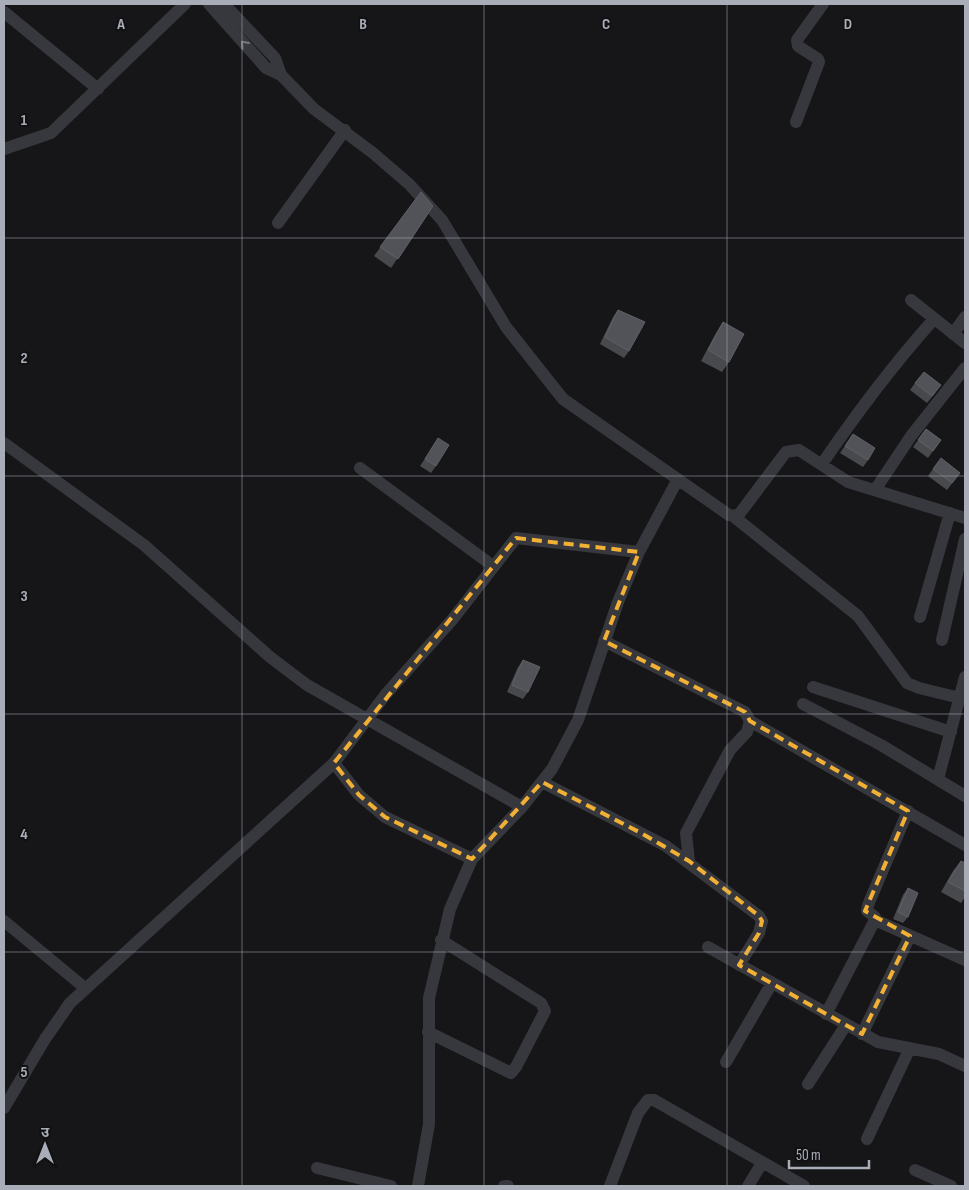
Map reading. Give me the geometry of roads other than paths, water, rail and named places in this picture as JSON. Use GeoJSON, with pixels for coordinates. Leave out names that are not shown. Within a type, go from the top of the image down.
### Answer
{"type":"FeatureCollection","features":[{"type":"Feature","properties":{"kind":"street"},"geometry":{"type":"LineString","coordinates":[[4,149],[51,133],[185,4]]}},
{"type":"Feature","properties":{"kind":"street"},"geometry":{"type":"LineString","coordinates":[[209,4],[266,68],[281,75],[314,109],[345,130],[409,184],[442,220],[506,327],[563,399],[733,516],[858,616],[907,683],[919,688],[960,698]]}},
{"type":"Feature","properties":{"kind":"street"},"geometry":{"type":"LineString","coordinates":[[224,4],[275,58],[281,75]]}},
{"type":"Feature","properties":{"kind":"street"},"geometry":{"type":"LineString","coordinates":[[796,122],[819,62],[818,59],[798,46],[796,40],[823,4]]}},
{"type":"Feature","properties":{"kind":"street"},"geometry":{"type":"LineString","coordinates":[[4,12],[98,89]]}},
{"type":"Feature","properties":{"kind":"street"},"geometry":{"type":"LineString","coordinates":[[278,222],[345,130]]}},
{"type":"Feature","properties":{"kind":"street"},"geometry":{"type":"LineString","coordinates":[[911,300],[965,343]]}},
{"type":"Feature","properties":{"kind":"street"},"geometry":{"type":"LineString","coordinates":[[953,334],[965,318]]}},
{"type":"Feature","properties":{"kind":"street"},"geometry":{"type":"LineString","coordinates":[[822,464],[859,411],[908,347],[934,319]]}},
{"type":"Feature","properties":{"kind":"street"},"geometry":{"type":"LineString","coordinates":[[875,490],[911,436],[965,368]]}},
{"type":"Feature","properties":{"kind":"street"},"geometry":{"type":"LineString","coordinates":[[4,443],[144,545],[284,668],[318,692],[522,807]]}},
{"type":"Feature","properties":{"kind":"street"},"geometry":{"type":"LineString","coordinates":[[733,516],[740,513],[786,452],[799,450],[848,482],[965,518]]}},
{"type":"Feature","properties":{"kind":"street"},"geometry":{"type":"LineString","coordinates":[[360,468],[493,566]]}},
{"type":"Feature","properties":{"kind":"street"},"geometry":{"type":"LineString","coordinates":[[418,1186],[429,1124],[428,1032],[431,983],[440,940],[450,908],[472,859],[522,807],[552,769],[578,720],[604,641],[639,552],[678,479]]}},
{"type":"Feature","properties":{"kind":"street"},"geometry":{"type":"LineString","coordinates":[[920,617],[950,513]]}},
{"type":"Feature","properties":{"kind":"street"},"geometry":{"type":"LineString","coordinates":[[4,1108],[57,1021],[85,988],[334,763],[386,694],[452,620],[510,543],[516,538],[523,537],[639,552]]}},
{"type":"Feature","properties":{"kind":"street"},"geometry":{"type":"LineString","coordinates":[[942,640],[965,539]]}},
{"type":"Feature","properties":{"kind":"street"},"geometry":{"type":"LineString","coordinates":[[604,641],[745,712],[750,721],[965,845]]}},
{"type":"Feature","properties":{"kind":"street"},"geometry":{"type":"LineString","coordinates":[[938,779],[965,677]]}},
{"type":"Feature","properties":{"kind":"street"},"geometry":{"type":"LineString","coordinates":[[813,687],[951,732]]}},
{"type":"Feature","properties":{"kind":"street"},"geometry":{"type":"LineString","coordinates":[[803,704],[881,745],[965,796]]}},
{"type":"Feature","properties":{"kind":"street"},"geometry":{"type":"LineString","coordinates":[[689,861],[686,833],[730,750],[747,732],[750,721]]}},
{"type":"Feature","properties":{"kind":"street"},"geometry":{"type":"LineString","coordinates":[[334,763],[358,795],[385,817],[472,859]]}},
{"type":"Feature","properties":{"kind":"street"},"geometry":{"type":"LineString","coordinates":[[542,782],[666,846],[689,861],[759,916],[762,921],[759,933],[739,965]]}},
{"type":"Feature","properties":{"kind":"street"},"geometry":{"type":"LineString","coordinates":[[908,811],[867,911],[875,917],[875,920],[965,960]]}},
{"type":"Feature","properties":{"kind":"street"},"geometry":{"type":"LineString","coordinates":[[826,1014],[875,920]]}},
{"type":"Feature","properties":{"kind":"street"},"geometry":{"type":"LineString","coordinates":[[4,921],[85,988]]}},
{"type":"Feature","properties":{"kind":"street"},"geometry":{"type":"LineString","coordinates":[[862,1034],[910,936]]}},
{"type":"Feature","properties":{"kind":"street"},"geometry":{"type":"LineString","coordinates":[[428,1032],[511,1073],[545,1011],[541,1003],[440,940]]}},
{"type":"Feature","properties":{"kind":"street"},"geometry":{"type":"LineString","coordinates":[[708,948],[862,1034],[889,1046],[939,1054],[965,1066]]}},
{"type":"Feature","properties":{"kind":"street"},"geometry":{"type":"LineString","coordinates":[[726,1062],[772,984]]}},
{"type":"Feature","properties":{"kind":"street"},"geometry":{"type":"LineString","coordinates":[[808,1084],[846,1025]]}},
{"type":"Feature","properties":{"kind":"street"},"geometry":{"type":"LineString","coordinates":[[867,1139],[910,1048]]}},
{"type":"Feature","properties":{"kind":"street"},"geometry":{"type":"LineString","coordinates":[[610,1186],[638,1113],[648,1100],[654,1100],[665,1105],[804,1186]]}},
{"type":"Feature","properties":{"kind":"street"},"geometry":{"type":"LineString","coordinates":[[748,1186],[762,1163]]}},
{"type":"Feature","properties":{"kind":"street"},"geometry":{"type":"LineString","coordinates":[[317,1168],[391,1186]]}},
{"type":"Feature","properties":{"kind":"street"},"geometry":{"type":"LineString","coordinates":[[915,1170],[950,1186]]}}]}
